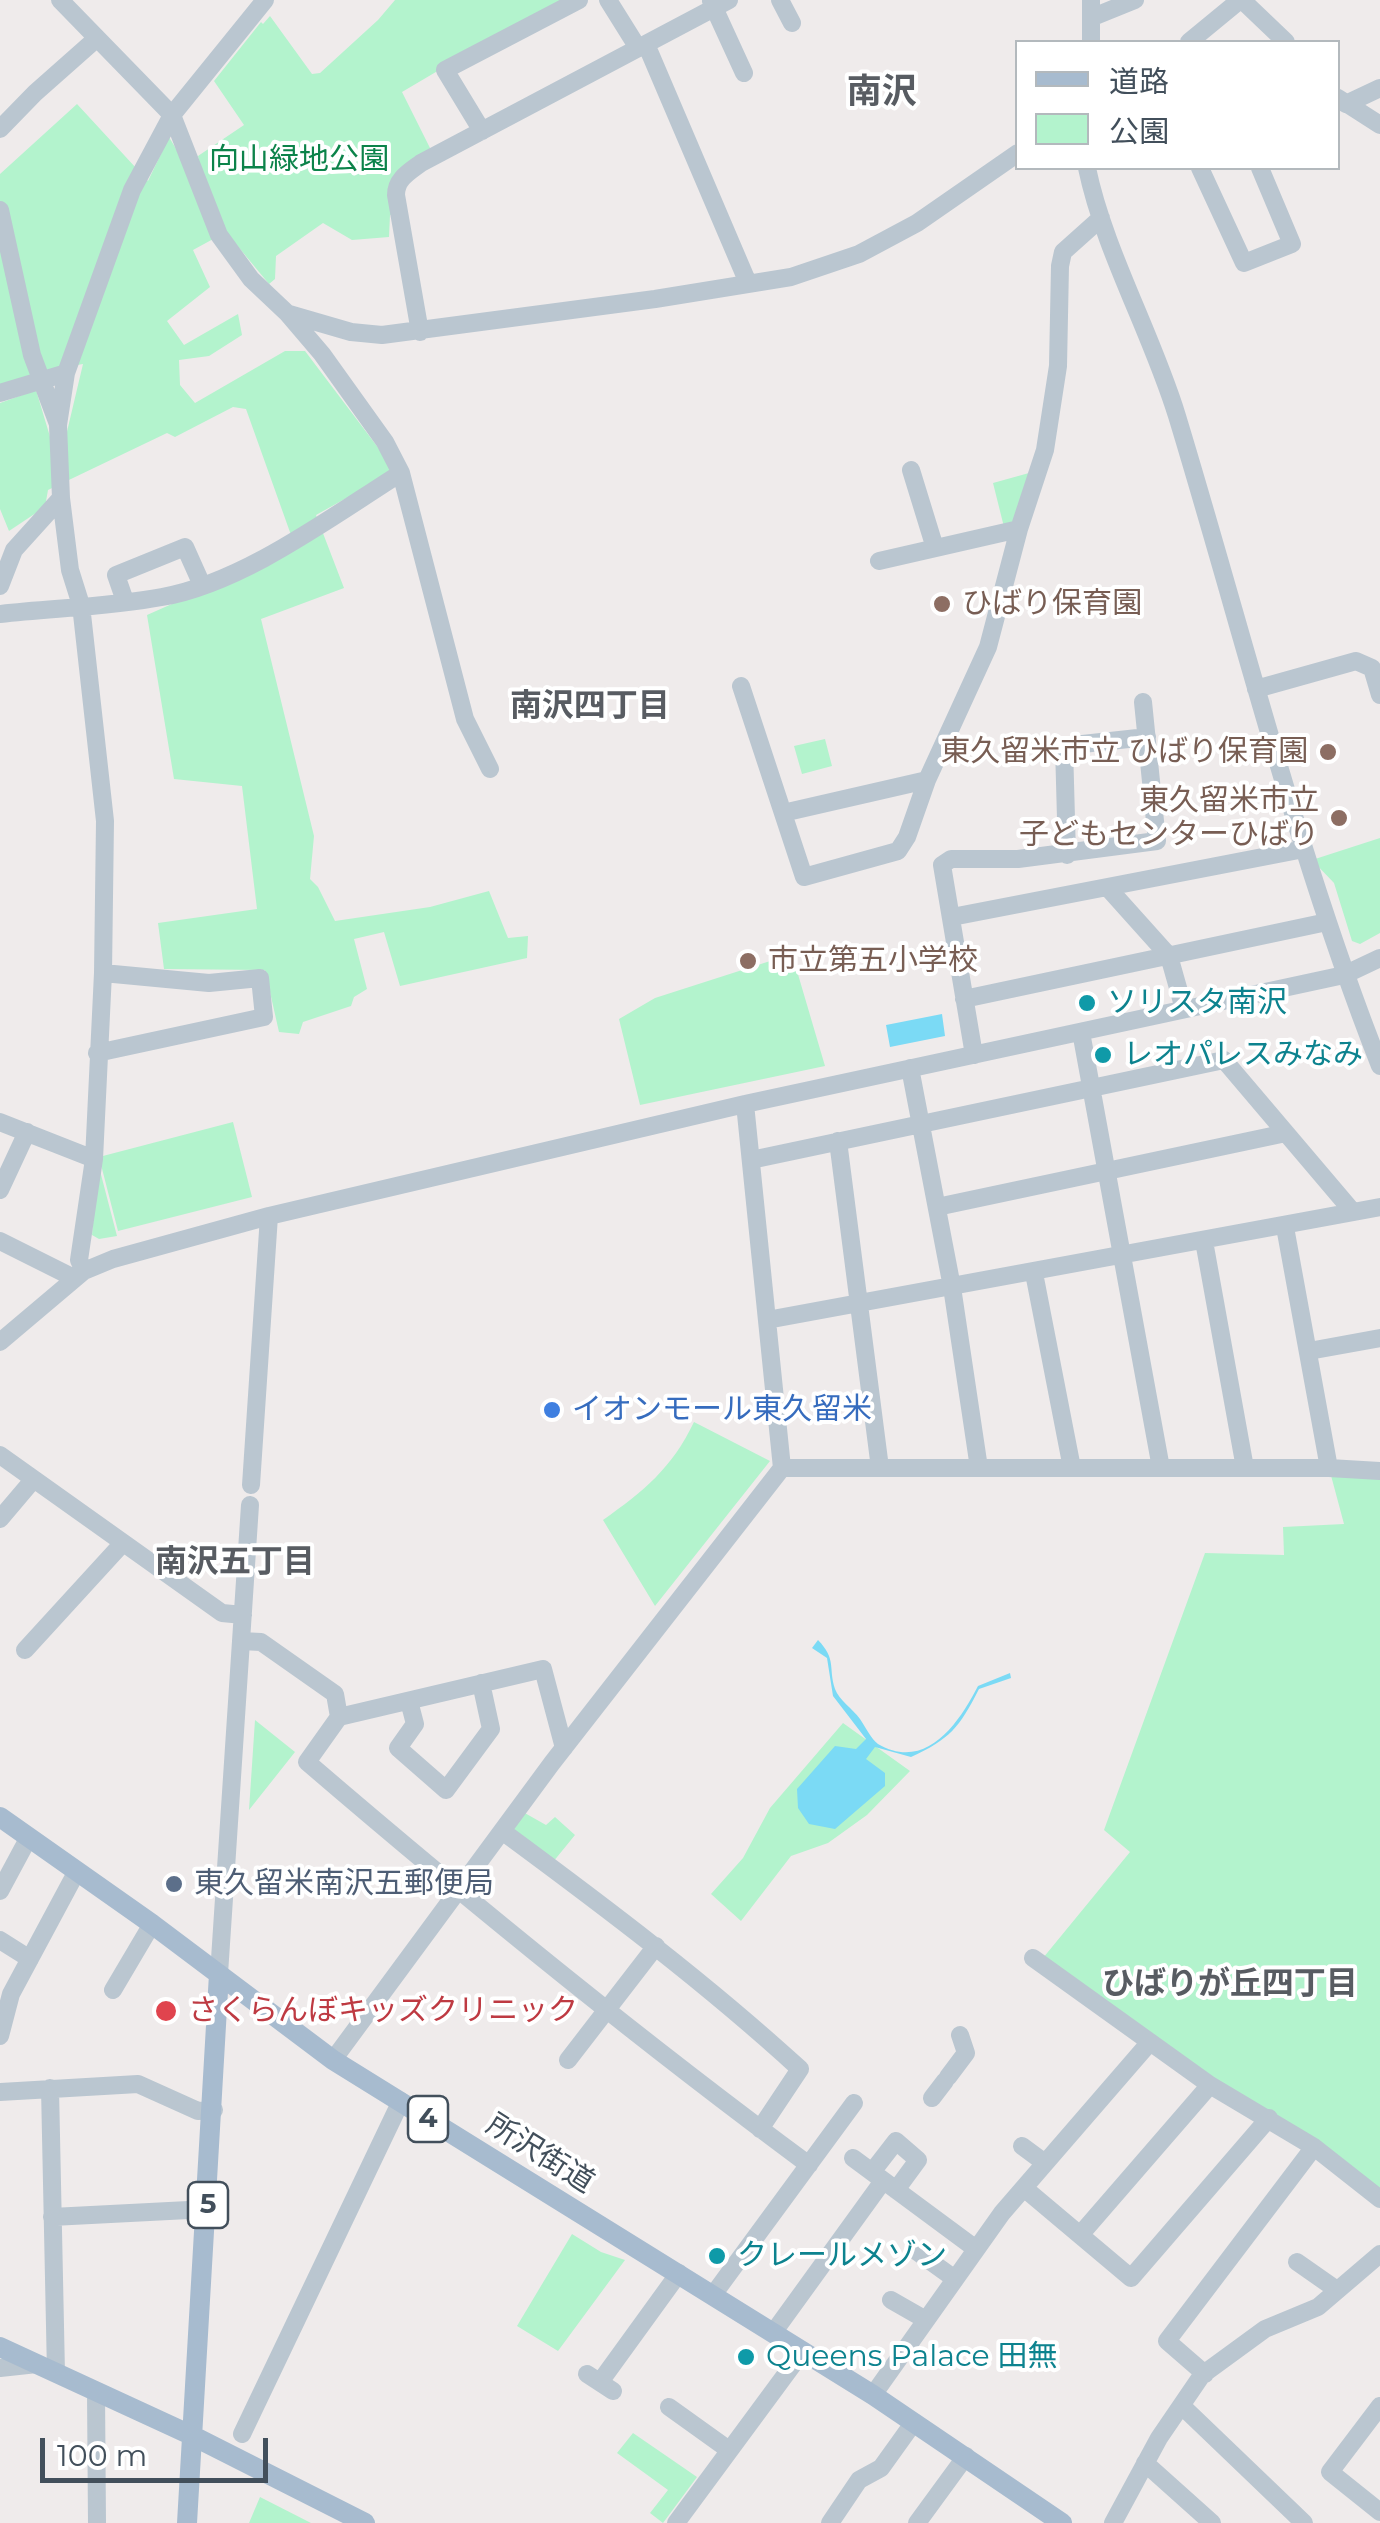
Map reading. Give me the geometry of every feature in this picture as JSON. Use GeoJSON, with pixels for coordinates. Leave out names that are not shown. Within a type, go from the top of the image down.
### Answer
{"type":"FeatureCollection","features":[{"type":"Feature","properties":{"kind":"main road","name":"所沢街道"},"geometry":{"type":"LineString","coordinates":[[0,1817],[152,1924],[332,2060],[873,2394],[1062,2523]]}},
{"type":"Feature","properties":{"kind":"main road","name":"5"},"geometry":{"type":"LineString","coordinates":[[186,2523],[220,1974]]}},
{"type":"Feature","properties":{"kind":"main road"},"geometry":{"type":"LineString","coordinates":[[0,2346],[193,2436],[365,2523]]}},
{"type":"Feature","properties":{"kind":"street"},"geometry":{"type":"LineString","coordinates":[[60,0],[172,115],[219,236],[251,279],[322,354],[385,442],[401,474],[465,719],[490,769]]}},
{"type":"Feature","properties":{"kind":"street"},"geometry":{"type":"LineString","coordinates":[[79,1274],[94,1159],[106,821],[82,605],[70,570],[61,498],[58,424],[66,373],[132,190],[172,115],[265,0]]}},
{"type":"Feature","properties":{"kind":"street"},"geometry":{"type":"LineString","coordinates":[[482,132],[444,70],[579,0]]}},
{"type":"Feature","properties":{"kind":"street"},"geometry":{"type":"LineString","coordinates":[[608,0],[642,46],[748,283]]}},
{"type":"Feature","properties":{"kind":"street"},"geometry":{"type":"LineString","coordinates":[[780,0],[792,23]]}},
{"type":"Feature","properties":{"kind":"street"},"geometry":{"type":"LineString","coordinates":[[1092,40],[1092,9],[1135,0]]}},
{"type":"Feature","properties":{"kind":"street"},"geometry":{"type":"LineString","coordinates":[[1191,40],[1241,0],[1284,40]]}},
{"type":"Feature","properties":{"kind":"street"},"geometry":{"type":"LineString","coordinates":[[420,332],[396,186],[421,163],[718,2],[744,73]]}},
{"type":"Feature","properties":{"kind":"street"},"geometry":{"type":"LineString","coordinates":[[0,129],[35,92],[96,39]]}},
{"type":"Feature","properties":{"kind":"street"},"geometry":{"type":"LineString","coordinates":[[1342,101],[1380,88]]}},
{"type":"Feature","properties":{"kind":"street"},"geometry":{"type":"LineString","coordinates":[[1342,101],[1380,125]]}},
{"type":"Feature","properties":{"kind":"street"},"geometry":{"type":"LineString","coordinates":[[287,314],[355,333],[382,335],[791,277],[860,254],[936,211],[1015,155]]}},
{"type":"Feature","properties":{"kind":"street"},"geometry":{"type":"LineString","coordinates":[[1088,170],[1102,218],[1172,398],[1304,849],[1344,975],[1380,1066]]}},
{"type":"Feature","properties":{"kind":"street"},"geometry":{"type":"LineString","coordinates":[[1201,170],[1244,263],[1292,244],[1261,170]]}},
{"type":"Feature","properties":{"kind":"street"},"geometry":{"type":"LineString","coordinates":[[0,210],[40,379],[58,424]]}},
{"type":"Feature","properties":{"kind":"street"},"geometry":{"type":"LineString","coordinates":[[740,686],[804,877],[898,851],[988,647],[1050,431],[1064,252],[1102,218]]}},
{"type":"Feature","properties":{"kind":"street"},"geometry":{"type":"LineString","coordinates":[[322,354],[355,333]]}},
{"type":"Feature","properties":{"kind":"street"},"geometry":{"type":"LineString","coordinates":[[0,393],[66,373]]}},
{"type":"Feature","properties":{"kind":"street"},"geometry":{"type":"LineString","coordinates":[[911,470],[935,548]]}},
{"type":"Feature","properties":{"kind":"street"},"geometry":{"type":"LineString","coordinates":[[0,614],[164,597],[202,585],[268,556],[401,474]]}},
{"type":"Feature","properties":{"kind":"street"},"geometry":{"type":"LineString","coordinates":[[0,586],[14,550],[61,498]]}},
{"type":"Feature","properties":{"kind":"street"},"geometry":{"type":"LineString","coordinates":[[879,561],[1019,529]]}},
{"type":"Feature","properties":{"kind":"street"},"geometry":{"type":"LineString","coordinates":[[125,601],[116,575],[185,547],[202,585]]}},
{"type":"Feature","properties":{"kind":"street"},"geometry":{"type":"LineString","coordinates":[[1256,689],[1356,661],[1372,668],[1380,695]]}},
{"type":"Feature","properties":{"kind":"street"},"geometry":{"type":"LineString","coordinates":[[974,1055],[942,865],[952,859],[1018,860],[1157,841],[1143,702]]}},
{"type":"Feature","properties":{"kind":"street"},"geometry":{"type":"LineString","coordinates":[[1067,855],[1064,746],[1146,737]]}},
{"type":"Feature","properties":{"kind":"street"},"geometry":{"type":"LineString","coordinates":[[783,813],[927,780]]}},
{"type":"Feature","properties":{"kind":"street"},"geometry":{"type":"LineString","coordinates":[[952,918],[1304,849]]}},
{"type":"Feature","properties":{"kind":"street"},"geometry":{"type":"LineString","coordinates":[[1108,888],[1169,956],[1184,1009]]}},
{"type":"Feature","properties":{"kind":"street"},"geometry":{"type":"LineString","coordinates":[[964,999],[1327,922]]}},
{"type":"Feature","properties":{"kind":"street"},"geometry":{"type":"LineString","coordinates":[[0,1342],[79,1274],[113,1259],[269,1216],[744,1104],[1344,975],[1380,958]]}},
{"type":"Feature","properties":{"kind":"street"},"geometry":{"type":"LineString","coordinates":[[97,1053],[264,1017],[260,978],[209,983],[103,973]]}},
{"type":"Feature","properties":{"kind":"street"},"geometry":{"type":"LineString","coordinates":[[1080,1032],[1161,1468]]}},
{"type":"Feature","properties":{"kind":"street"},"geometry":{"type":"LineString","coordinates":[[750,1160],[1224,1060],[1353,1212]]}},
{"type":"Feature","properties":{"kind":"street"},"geometry":{"type":"LineString","coordinates":[[910,1068],[952,1287],[979,1468]]}},
{"type":"Feature","properties":{"kind":"street"},"geometry":{"type":"LineString","coordinates":[[332,2060],[564,1748],[782,1468],[744,1104]]}},
{"type":"Feature","properties":{"kind":"street"},"geometry":{"type":"LineString","coordinates":[[0,1122],[94,1159]]}},
{"type":"Feature","properties":{"kind":"street"},"geometry":{"type":"LineString","coordinates":[[0,1190],[27,1132]]}},
{"type":"Feature","properties":{"kind":"street"},"geometry":{"type":"LineString","coordinates":[[937,1206],[1286,1133]]}},
{"type":"Feature","properties":{"kind":"street"},"geometry":{"type":"LineString","coordinates":[[838,1142],[880,1468]]}},
{"type":"Feature","properties":{"kind":"street"},"geometry":{"type":"LineString","coordinates":[[767,1320],[1380,1207]]}},
{"type":"Feature","properties":{"kind":"street"},"geometry":{"type":"LineString","coordinates":[[251,1485],[269,1216]]}},
{"type":"Feature","properties":{"kind":"street"},"geometry":{"type":"LineString","coordinates":[[1285,1227],[1329,1468]]}},
{"type":"Feature","properties":{"kind":"street"},"geometry":{"type":"LineString","coordinates":[[0,1241],[79,1274]]}},
{"type":"Feature","properties":{"kind":"street"},"geometry":{"type":"LineString","coordinates":[[1204,1241],[1245,1468]]}},
{"type":"Feature","properties":{"kind":"street"},"geometry":{"type":"LineString","coordinates":[[1034,1273],[1072,1468]]}},
{"type":"Feature","properties":{"kind":"street"},"geometry":{"type":"LineString","coordinates":[[1309,1351],[1380,1338]]}},
{"type":"Feature","properties":{"kind":"street"},"geometry":{"type":"LineString","coordinates":[[0,1455],[222,1612],[243,1614]]}},
{"type":"Feature","properties":{"kind":"street"},"geometry":{"type":"LineString","coordinates":[[782,1468],[1380,1471]]}},
{"type":"Feature","properties":{"kind":"street"},"geometry":{"type":"LineString","coordinates":[[0,1520],[33,1480]]}},
{"type":"Feature","properties":{"kind":"street"},"geometry":{"type":"LineString","coordinates":[[220,1974],[250,1505]]}},
{"type":"Feature","properties":{"kind":"street"},"geometry":{"type":"LineString","coordinates":[[25,1650],[122,1544]]}},
{"type":"Feature","properties":{"kind":"street"},"geometry":{"type":"LineString","coordinates":[[242,1641],[262,1642],[334,1694],[339,1717]]}},
{"type":"Feature","properties":{"kind":"street"},"geometry":{"type":"LineString","coordinates":[[564,1748],[543,1669],[339,1717],[307,1762],[607,2011],[809,2165]]}},
{"type":"Feature","properties":{"kind":"street"},"geometry":{"type":"LineString","coordinates":[[409,1701],[415,1724],[398,1748],[446,1790],[491,1729],[481,1683]]}},
{"type":"Feature","properties":{"kind":"street"},"geometry":{"type":"LineString","coordinates":[[502,1831],[656,1946],[800,2069],[760,2128]]}},
{"type":"Feature","properties":{"kind":"street"},"geometry":{"type":"LineString","coordinates":[[0,1891],[29,1837]]}},
{"type":"Feature","properties":{"kind":"street"},"geometry":{"type":"LineString","coordinates":[[0,2036],[12,1994],[77,1871]]}},
{"type":"Feature","properties":{"kind":"street"},"geometry":{"type":"LineString","coordinates":[[113,1990],[152,1924]]}},
{"type":"Feature","properties":{"kind":"street"},"geometry":{"type":"LineString","coordinates":[[0,1940],[30,1959]]}},
{"type":"Feature","properties":{"kind":"street"},"geometry":{"type":"LineString","coordinates":[[568,2060],[656,1946]]}},
{"type":"Feature","properties":{"kind":"street"},"geometry":{"type":"LineString","coordinates":[[1033,1958],[1210,2085],[1314,2146],[1380,2198]]}},
{"type":"Feature","properties":{"kind":"street"},"geometry":{"type":"LineString","coordinates":[[932,2098],[966,2053],[960,2034]]}},
{"type":"Feature","properties":{"kind":"street"},"geometry":{"type":"LineString","coordinates":[[873,2394],[1024,2188],[1150,2042]]}},
{"type":"Feature","properties":{"kind":"street"},"geometry":{"type":"LineString","coordinates":[[0,2092],[138,2084],[198,2111],[214,2110]]}},
{"type":"Feature","properties":{"kind":"street"},"geometry":{"type":"LineString","coordinates":[[1080,2235],[1210,2085]]}},
{"type":"Feature","properties":{"kind":"street"},"geometry":{"type":"LineString","coordinates":[[0,2368],[46,2368],[52,2217],[50,2088]]}},
{"type":"Feature","properties":{"kind":"street"},"geometry":{"type":"LineString","coordinates":[[242,2434],[401,2101]]}},
{"type":"Feature","properties":{"kind":"street"},"geometry":{"type":"LineString","coordinates":[[713,2295],[854,2104]]}},
{"type":"Feature","properties":{"kind":"street"},"geometry":{"type":"LineString","coordinates":[[1024,2188],[1130,2278],[1269,2118]]}},
{"type":"Feature","properties":{"kind":"street"},"geometry":{"type":"LineString","coordinates":[[1022,2146],[1045,2164]]}},
{"type":"Feature","properties":{"kind":"street"},"geometry":{"type":"LineString","coordinates":[[1204,2374],[1166,2341],[1314,2146]]}},
{"type":"Feature","properties":{"kind":"street"},"geometry":{"type":"LineString","coordinates":[[852,2158],[976,2249]]}},
{"type":"Feature","properties":{"kind":"street"},"geometry":{"type":"LineString","coordinates":[[773,2333],[854,2208],[884,2181]]}},
{"type":"Feature","properties":{"kind":"street"},"geometry":{"type":"LineString","coordinates":[[52,2217],[208,2209]]}},
{"type":"Feature","properties":{"kind":"street"},"geometry":{"type":"LineString","coordinates":[[916,2252],[955,2279]]}},
{"type":"Feature","properties":{"kind":"street"},"geometry":{"type":"LineString","coordinates":[[1113,2523],[1159,2438],[1204,2374],[1265,2329],[1318,2307],[1380,2254]]}},
{"type":"Feature","properties":{"kind":"street"},"geometry":{"type":"LineString","coordinates":[[1298,2262],[1337,2290]]}},
{"type":"Feature","properties":{"kind":"street"},"geometry":{"type":"LineString","coordinates":[[600,2382],[679,2274]]}},
{"type":"Feature","properties":{"kind":"street"},"geometry":{"type":"LineString","coordinates":[[891,2300],[926,2320]]}},
{"type":"Feature","properties":{"kind":"street"},"geometry":{"type":"LineString","coordinates":[[683,2521],[802,2351]]}},
{"type":"Feature","properties":{"kind":"street"},"geometry":{"type":"LineString","coordinates":[[96,2392],[97,2523]]}},
{"type":"Feature","properties":{"kind":"street"},"geometry":{"type":"LineString","coordinates":[[1380,2406],[1330,2472],[1380,2512]]}},
{"type":"Feature","properties":{"kind":"street"},"geometry":{"type":"LineString","coordinates":[[669,2407],[730,2450]]}},
{"type":"Feature","properties":{"kind":"street"},"geometry":{"type":"LineString","coordinates":[[1183,2407],[1297,2521]]}},
{"type":"Feature","properties":{"kind":"street"},"geometry":{"type":"LineString","coordinates":[[822,2522],[859,2480],[880,2468],[914,2422]]}},
{"type":"Feature","properties":{"kind":"street"},"geometry":{"type":"LineString","coordinates":[[917,2523],[966,2456]]}},
{"type":"Feature","properties":{"kind":"street"},"geometry":{"type":"LineString","coordinates":[[1145,2464],[1212,2523]]}},
{"type":"Feature","properties":{"kind":"green space","name":"向山緑地公園"},"geometry":{"type":"Polygon","coordinates":[[[395,0],[573,0],[402,92],[431,150],[391,181],[393,214],[389,237],[352,240],[323,223],[276,256],[275,279],[269,284],[226,232],[193,250],[210,287],[167,321],[184,345],[238,314],[242,335],[209,356],[179,360],[180,385],[195,403],[285,351],[305,351],[392,466],[388,475],[316,515],[344,588],[261,619],[314,836],[310,879],[335,921],[430,907],[489,891],[508,938],[528,936],[527,958],[400,986],[384,932],[354,939],[367,989],[354,997],[351,1006],[303,1022],[299,1034],[279,1032],[265,970],[164,969],[158,923],[257,909],[242,786],[174,779],[147,615],[296,549],[246,409],[233,407],[175,437],[167,433],[48,490],[45,507],[9,531],[0,509],[0,403],[36,390],[51,440],[65,440],[83,364],[32,373],[29,379],[0,390],[0,174],[77,104],[148,181],[169,137],[188,169],[199,161],[198,156],[244,125],[214,81],[261,22],[270,16],[312,74],[320,73],[395,0]]]}},
{"type":"Feature","properties":{"kind":"green space"},"geometry":{"type":"Polygon","coordinates":[[[1029,473],[1014,525],[1004,527],[993,483],[1029,473]]]}},
{"type":"Feature","properties":{"kind":"green space"},"geometry":{"type":"Polygon","coordinates":[[[825,739],[832,766],[802,774],[794,746],[825,739]]]}},
{"type":"Feature","properties":{"kind":"green space"},"geometry":{"type":"Polygon","coordinates":[[[1380,838],[1380,933],[1360,944],[1352,941],[1334,883],[1312,860],[1380,838]]]}},
{"type":"Feature","properties":{"kind":"green space"},"geometry":{"type":"Polygon","coordinates":[[[792,954],[825,1066],[640,1105],[619,1019],[655,998],[792,954]]]}},
{"type":"Feature","properties":{"kind":"green space"},"geometry":{"type":"Polygon","coordinates":[[[233,1122],[252,1197],[118,1231],[99,1157],[233,1122]]]}},
{"type":"Feature","properties":{"kind":"green space"},"geometry":{"type":"Polygon","coordinates":[[[98,1163],[117,1236],[99,1239],[92,1235],[98,1163]]]}},
{"type":"Feature","properties":{"kind":"green space"},"geometry":{"type":"Polygon","coordinates":[[[694,1422],[770,1461],[655,1606],[603,1520],[656,1477],[694,1422]]]}},
{"type":"Feature","properties":{"kind":"green space"},"geometry":{"type":"Polygon","coordinates":[[[1329,1468],[1380,1468],[1380,2192],[1201,2073],[1043,1958],[1130,1852],[1104,1830],[1205,1553],[1284,1555],[1283,1527],[1344,1524],[1329,1468]]]}},
{"type":"Feature","properties":{"kind":"green space"},"geometry":{"type":"Polygon","coordinates":[[[255,1720],[295,1752],[249,1810],[255,1720]]]}},
{"type":"Feature","properties":{"kind":"green space"},"geometry":{"type":"Polygon","coordinates":[[[843,1723],[910,1771],[867,1815],[828,1843],[791,1856],[741,1921],[711,1894],[743,1858],[770,1808],[843,1723]]]}},
{"type":"Feature","properties":{"kind":"green space"},"geometry":{"type":"Polygon","coordinates":[[[523,1812],[546,1825],[555,1817],[575,1835],[553,1862],[510,1829],[523,1812]]]}},
{"type":"Feature","properties":{"kind":"green space"},"geometry":{"type":"Polygon","coordinates":[[[572,2234],[601,2252],[625,2260],[558,2351],[517,2326],[572,2234]]]}},
{"type":"Feature","properties":{"kind":"green space"},"geometry":{"type":"Polygon","coordinates":[[[633,2433],[697,2477],[663,2523],[650,2513],[668,2490],[617,2453],[633,2433]]]}},
{"type":"Feature","properties":{"kind":"green space"},"geometry":{"type":"Polygon","coordinates":[[[260,2497],[311,2523],[249,2523],[260,2497]]]}},
{"type":"Feature","properties":{"kind":"water"},"geometry":{"type":"Polygon","coordinates":[[[942,1014],[945,1036],[890,1047],[886,1025],[942,1014]]]}},
{"type":"Feature","properties":{"kind":"water"},"geometry":{"type":"Polygon","coordinates":[[[818,1640],[830,1658],[840,1697],[875,1742],[895,1751],[926,1748],[951,1728],[978,1686],[1010,1673],[1011,1678],[979,1689],[952,1731],[924,1751],[911,1757],[875,1747],[866,1759],[885,1773],[885,1786],[835,1829],[809,1824],[798,1808],[797,1789],[835,1746],[856,1749],[866,1739],[833,1696],[827,1658],[812,1648],[818,1640]]]}},
{"type":"Feature","properties":{"kind":"place","name":"ひばり保育園"},"geometry":{"type":"Point","coordinates":[942,604]}},
{"type":"Feature","properties":{"kind":"place","name":"東久留米市立 ひばり保育園"},"geometry":{"type":"Point","coordinates":[1328,752]}},
{"type":"Feature","properties":{"kind":"place","name":"東久留米市立 子どもセンターひばり"},"geometry":{"type":"Point","coordinates":[1339,818]}},
{"type":"Feature","properties":{"kind":"place","name":"市立第五小学校"},"geometry":{"type":"Point","coordinates":[748,961]}},
{"type":"Feature","properties":{"kind":"place","name":"ソリスタ南沢"},"geometry":{"type":"Point","coordinates":[1087,1003]}},
{"type":"Feature","properties":{"kind":"place","name":"レオパレスみなみ"},"geometry":{"type":"Point","coordinates":[1103,1055]}},
{"type":"Feature","properties":{"kind":"place","name":"イオンモール東久留米"},"geometry":{"type":"Point","coordinates":[552,1410]}},
{"type":"Feature","properties":{"kind":"place","name":"東久留米南沢五郵便局"},"geometry":{"type":"Point","coordinates":[174,1884]}},
{"type":"Feature","properties":{"kind":"place","name":"さくらんぼキッズクリニック"},"geometry":{"type":"Point","coordinates":[166,2011]}},
{"type":"Feature","properties":{"kind":"place","name":"クレールメゾン"},"geometry":{"type":"Point","coordinates":[717,2256]}},
{"type":"Feature","properties":{"kind":"place","name":"Queens Palace 田無"},"geometry":{"type":"Point","coordinates":[746,2357]}},
{"type":"Feature","properties":{"kind":"district","name":"南沢"},"geometry":{"type":"Point","coordinates":[882,93]}},
{"type":"Feature","properties":{"kind":"district","name":"南沢四丁目"},"geometry":{"type":"Point","coordinates":[590,707]}},
{"type":"Feature","properties":{"kind":"district","name":"南沢五丁目"},"geometry":{"type":"Point","coordinates":[235,1563]}},
{"type":"Feature","properties":{"kind":"district","name":"ひばりが丘四丁目"},"geometry":{"type":"Point","coordinates":[1230,1985]}}]}
